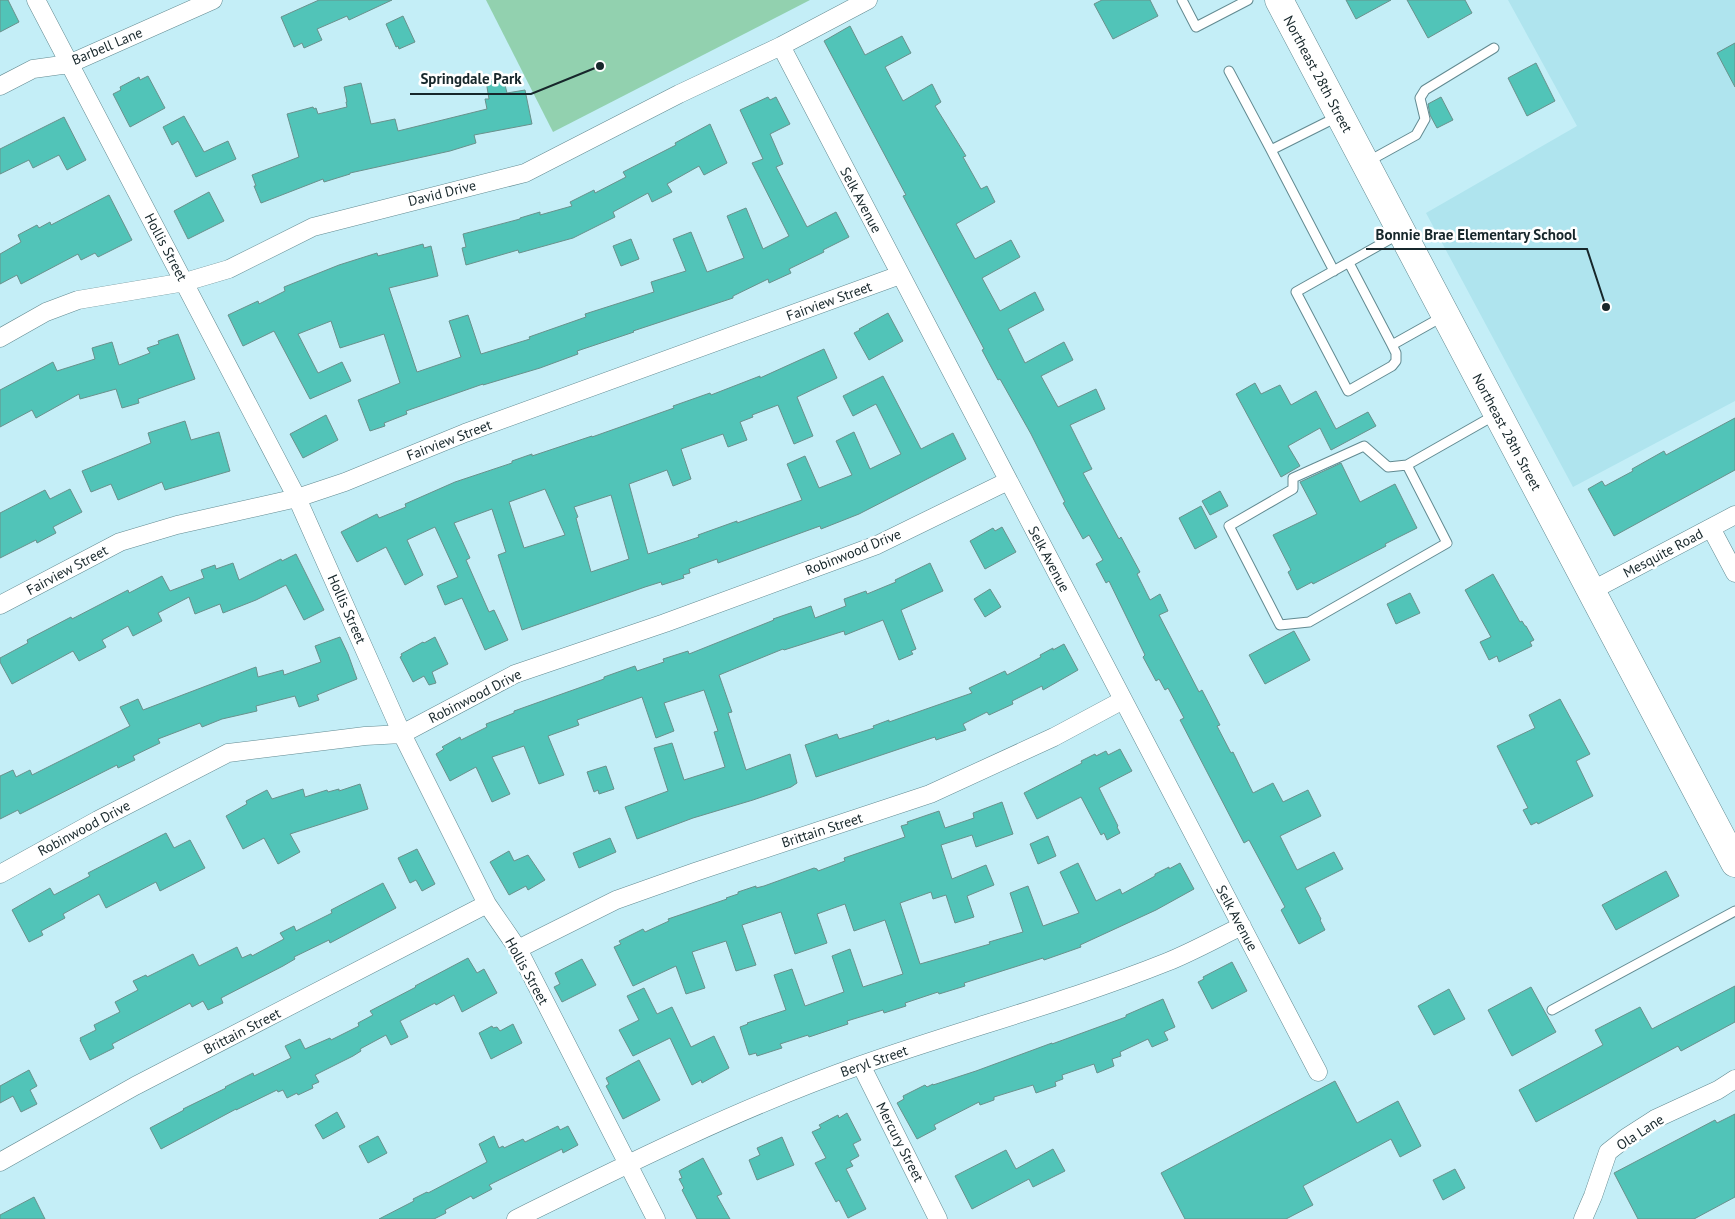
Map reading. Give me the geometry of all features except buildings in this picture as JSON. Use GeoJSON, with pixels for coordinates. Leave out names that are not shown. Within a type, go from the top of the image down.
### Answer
{"type":"FeatureCollection","features":[{"type":"Feature","properties":{"kind":"main road","name":"Northeast 28th Street"},"geometry":{"type":"LineString","coordinates":[[1279,0],[1735,863]]}},
{"type":"Feature","properties":{"kind":"street","name":"Hollis Street"},"geometry":{"type":"LineString","coordinates":[[36,0],[297,498],[402,734],[487,904],[518,949],[656,1219]]}},
{"type":"Feature","properties":{"kind":"street","name":"Barbell Lane"},"geometry":{"type":"LineString","coordinates":[[0,86],[33,69],[69,64],[213,0]]}},
{"type":"Feature","properties":{"kind":"street","name":"David Drive"},"geometry":{"type":"LineString","coordinates":[[0,338],[46,312],[78,300],[185,282],[229,269],[313,227],[525,173],[781,46],[868,0]]}},
{"type":"Feature","properties":{"kind":"street","name":"Selk Avenue"},"geometry":{"type":"LineString","coordinates":[[781,46],[1318,1072]]}},
{"type":"Feature","properties":{"kind":"street","name":"Fairview Street"},"geometry":{"type":"LineString","coordinates":[[0,605],[120,542],[177,525],[297,498],[345,482],[465,433],[900,275]]}},
{"type":"Feature","properties":{"kind":"street","name":"Robinwood Drive"},"geometry":{"type":"LineString","coordinates":[[0,874],[98,820],[228,753],[365,736],[402,734],[515,674],[665,623],[877,546],[1008,481]]}},
{"type":"Feature","properties":{"kind":"street","name":"Mesquite Road"},"geometry":{"type":"LineString","coordinates":[[1591,591],[1735,515]]}},
{"type":"Feature","properties":{"kind":"street"},"geometry":{"type":"LineString","coordinates":[[1711,528],[1735,573]]}},
{"type":"Feature","properties":{"kind":"street","name":"Brittain Street"},"geometry":{"type":"LineString","coordinates":[[518,949],[616,900],[694,872],[930,794],[1054,737],[1123,700]]}},
{"type":"Feature","properties":{"kind":"street","name":"Brittain Street"},"geometry":{"type":"LineString","coordinates":[[0,1162],[135,1086],[487,904]]}},
{"type":"Feature","properties":{"kind":"street","name":"Beryl Street"},"geometry":{"type":"LineString","coordinates":[[516,1219],[628,1164],[765,1102],[861,1065],[1097,988],[1169,961],[1242,926]]}},
{"type":"Feature","properties":{"kind":"street","name":"Mercury Street"},"geometry":{"type":"LineString","coordinates":[[861,1065],[938,1219]]}},
{"type":"Feature","properties":{"kind":"street","name":"Ola Lane"},"geometry":{"type":"LineString","coordinates":[[1583,1219],[1608,1152],[1627,1137],[1655,1120],[1735,1080]]}},
{"type":"Feature","properties":{"kind":"lane"},"geometry":{"type":"LineString","coordinates":[[1182,0],[1196,27],[1248,0]]}},
{"type":"Feature","properties":{"kind":"lane"},"geometry":{"type":"LineString","coordinates":[[1365,163],[1416,135],[1425,119],[1420,98],[1424,90],[1494,48]]}},
{"type":"Feature","properties":{"kind":"lane"},"geometry":{"type":"LineString","coordinates":[[1229,72],[1334,271]]}},
{"type":"Feature","properties":{"kind":"lane"},"geometry":{"type":"LineString","coordinates":[[1271,150],[1340,115]]}},
{"type":"Feature","properties":{"kind":"lane"},"geometry":{"type":"LineString","coordinates":[[1349,263],[1392,345],[1396,354],[1396,361],[1392,366],[1348,391],[1296,292],[1402,232]]}},
{"type":"Feature","properties":{"kind":"lane"},"geometry":{"type":"LineString","coordinates":[[1392,345],[1445,315]]}},
{"type":"Feature","properties":{"kind":"lane"},"geometry":{"type":"LineString","coordinates":[[1407,465],[1447,543],[1309,622],[1280,625],[1229,526],[1293,488],[1293,478],[1364,446],[1388,466],[1407,465],[1498,414]]}},
{"type":"Feature","properties":{"kind":"lane"},"geometry":{"type":"LineString","coordinates":[[1552,1010],[1735,911]]}},
{"type":"Feature","properties":{"kind":"shaded area"},"geometry":{"type":"Polygon","coordinates":[[[1508,0],[1735,0],[1735,401],[1573,487],[1426,213],[1577,126],[1508,0]]]}},
{"type":"Feature","properties":{"kind":"green space"},"geometry":{"type":"Polygon","coordinates":[[[486,0],[810,0],[553,132],[486,0]]]}},
{"type":"Feature","properties":{"kind":"place","name":"Springdale Park"},"geometry":{"type":"Point","coordinates":[600,66]}},
{"type":"Feature","properties":{"kind":"place","name":"Bonnie Brae Elementary School"},"geometry":{"type":"Point","coordinates":[1606,307]}}]}
